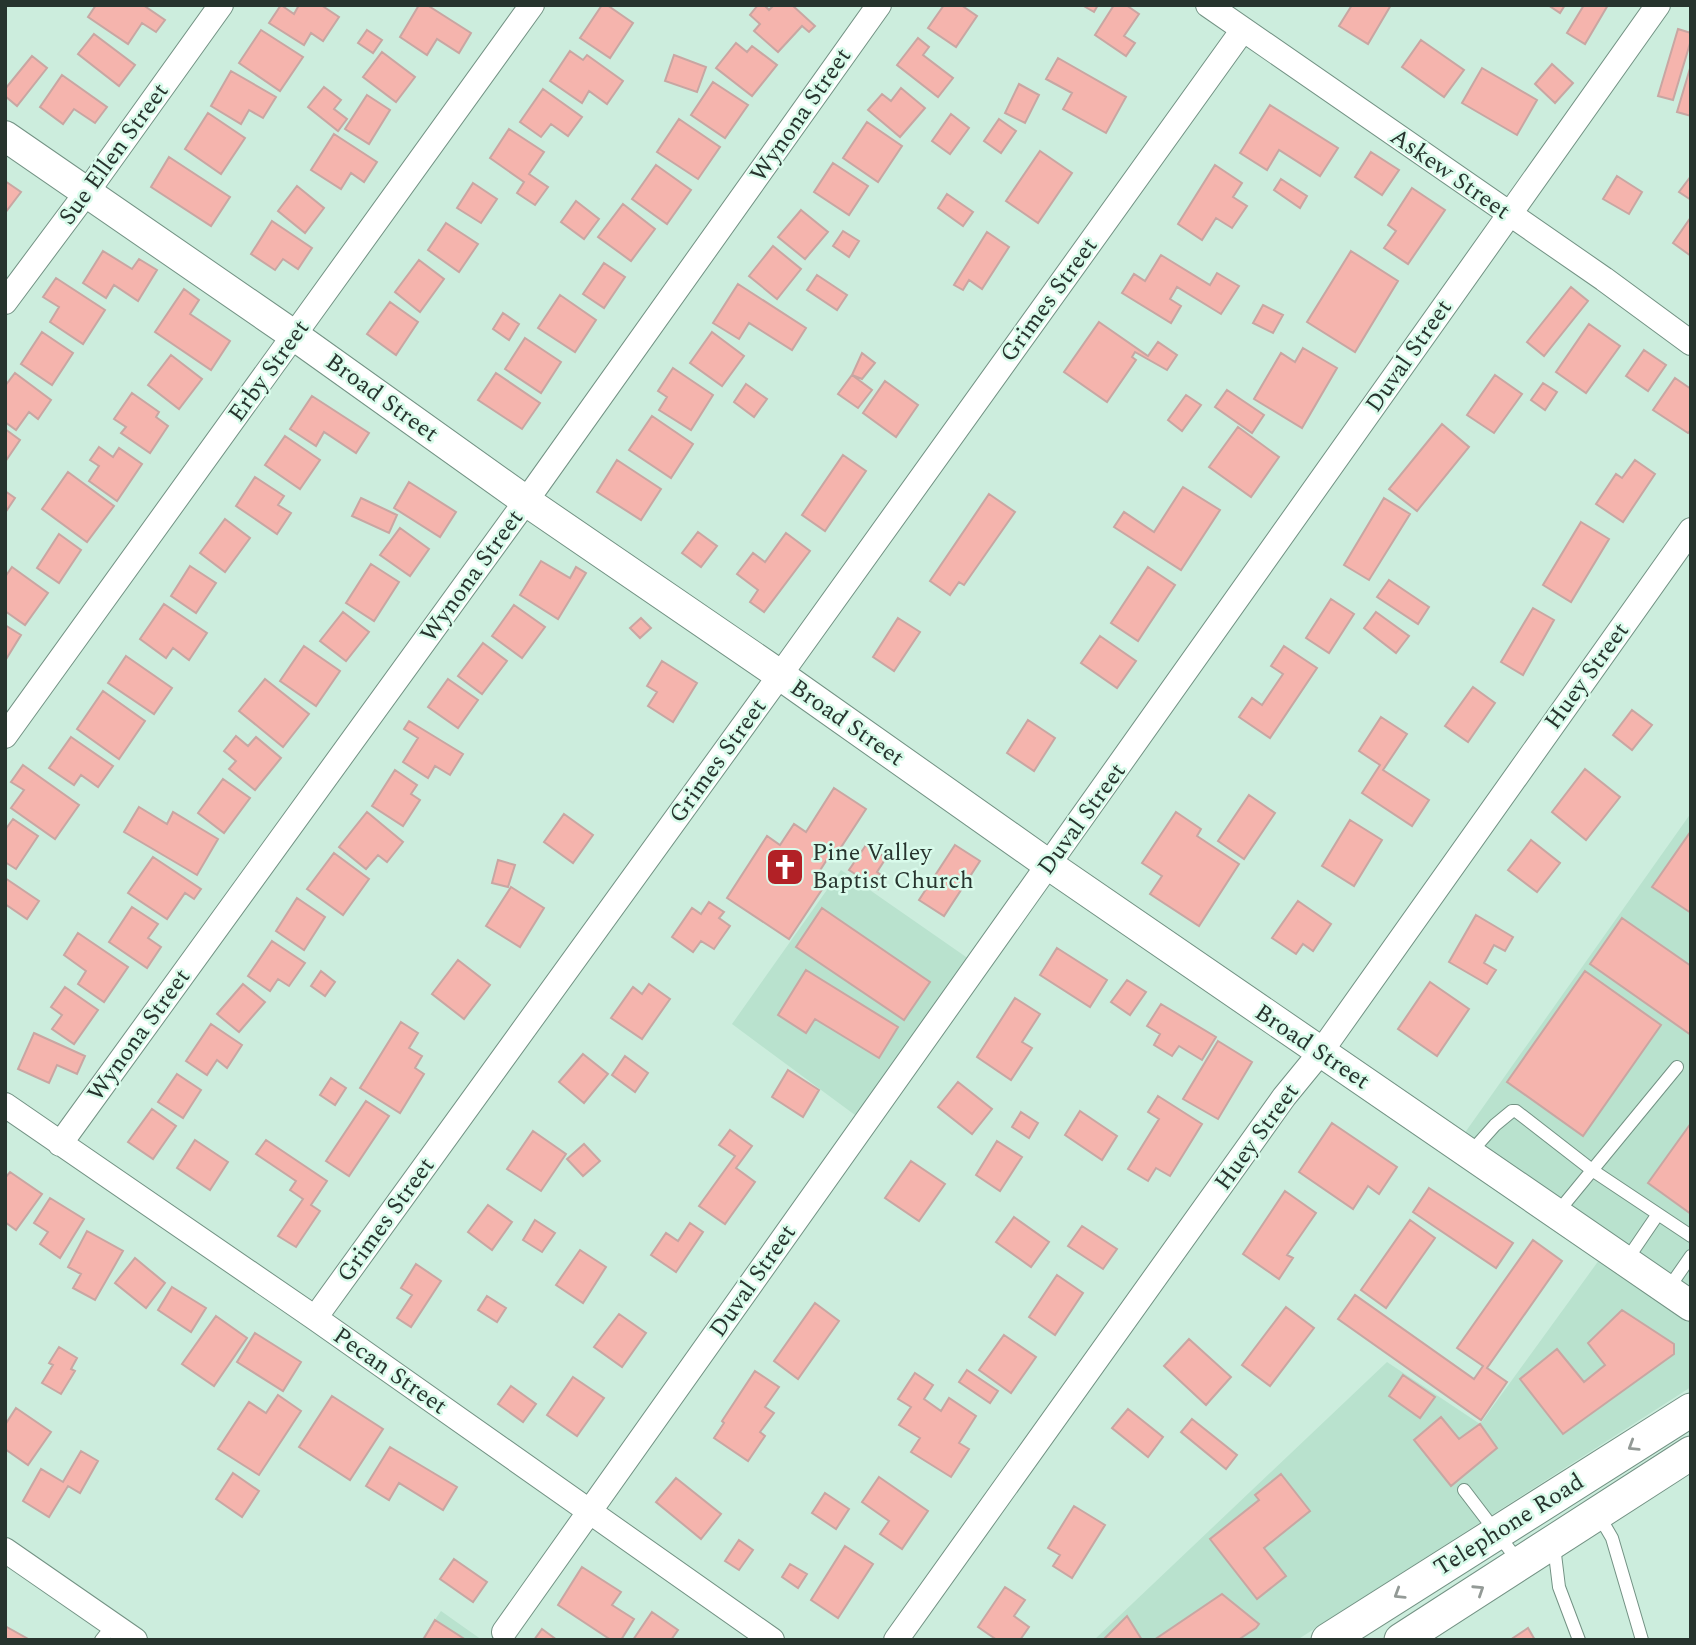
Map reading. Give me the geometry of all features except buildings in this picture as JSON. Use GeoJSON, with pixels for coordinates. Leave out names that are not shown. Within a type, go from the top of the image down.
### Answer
{"type":"FeatureCollection","features":[{"type":"Feature","properties":{"kind":"main road","name":"Telephone Road"},"geometry":{"type":"LineString","coordinates":[[1347,1634],[1497,1532],[1691,1410]]}},
{"type":"Feature","properties":{"kind":"main road","name":"Telephone Road"},"geometry":{"type":"LineString","coordinates":[[1401,1640],[1691,1453]]}},
{"type":"Feature","properties":{"kind":"street","name":"Sue Ellen Street"},"geometry":{"type":"LineString","coordinates":[[5,302],[220,5]]}},
{"type":"Feature","properties":{"kind":"street","name":"Erby Street"},"geometry":{"type":"LineString","coordinates":[[5,736],[532,5]]}},
{"type":"Feature","properties":{"kind":"street","name":"Wynona Street"},"geometry":{"type":"LineString","coordinates":[[60,1144],[527,501],[879,5]]}},
{"type":"Feature","properties":{"kind":"street","name":"Askew Street"},"geometry":{"type":"LineString","coordinates":[[1208,5],[1604,279],[1691,343]]}},
{"type":"Feature","properties":{"kind":"street","name":"Duval Street"},"geometry":{"type":"LineString","coordinates":[[504,1632],[1658,5]]}},
{"type":"Feature","properties":{"kind":"street","name":"Grimes Street"},"geometry":{"type":"LineString","coordinates":[[314,1318],[1242,31]]}},
{"type":"Feature","properties":{"kind":"street","name":"Broad Street"},"geometry":{"type":"LineString","coordinates":[[5,136],[1049,865],[1679,1298]]}},
{"type":"Feature","properties":{"kind":"street","name":"Huey Street"},"geometry":{"type":"LineString","coordinates":[[896,1640],[1284,1097],[1320,1052],[1691,530]]}},
{"type":"Feature","properties":{"kind":"street","name":"Pecan Street"},"geometry":{"type":"LineString","coordinates":[[5,1105],[772,1640]]}},
{"type":"Feature","properties":{"kind":"street"},"geometry":{"type":"LineString","coordinates":[[5,1550],[107,1632],[135,1640]]}},
{"type":"Feature","properties":{"kind":"lane"},"geometry":{"type":"LineString","coordinates":[[1556,1214],[1677,1068]]}},
{"type":"Feature","properties":{"kind":"lane"},"geometry":{"type":"LineString","coordinates":[[1470,1153],[1495,1125],[1514,1110],[1592,1170],[1691,1236]]}},
{"type":"Feature","properties":{"kind":"lane"},"geometry":{"type":"LineString","coordinates":[[1626,1261],[1658,1214]]}},
{"type":"Feature","properties":{"kind":"lane"},"geometry":{"type":"LineString","coordinates":[[1679,1298],[1691,1256]]}},
{"type":"Feature","properties":{"kind":"lane"},"geometry":{"type":"LineString","coordinates":[[1464,1490],[1520,1563]]}},
{"type":"Feature","properties":{"kind":"lane"},"geometry":{"type":"LineString","coordinates":[[1598,1513],[1612,1538],[1642,1640]]}},
{"type":"Feature","properties":{"kind":"lane"},"geometry":{"type":"LineString","coordinates":[[1553,1542],[1559,1587],[1579,1640]]}},
{"type":"Feature","properties":{"kind":"shaded area"},"geometry":{"type":"Polygon","coordinates":[[[1691,813],[1691,1290],[1464,1134],[1691,813]]]}},
{"type":"Feature","properties":{"kind":"shaded area"},"geometry":{"type":"Polygon","coordinates":[[[841,870],[969,959],[859,1118],[732,1024],[841,870]]]}},
{"type":"Feature","properties":{"kind":"shaded area"},"geometry":{"type":"Polygon","coordinates":[[[1602,1256],[1691,1319],[1691,1387],[1297,1640],[1094,1640],[1387,1362],[1480,1424],[1602,1256]]]}},
{"type":"Feature","properties":{"kind":"shaded area"},"geometry":{"type":"Polygon","coordinates":[[[441,1611],[482,1640],[421,1640],[441,1611]]]}},
{"type":"Feature","properties":{"kind":"place","name":"Pine Valley Baptist Church"},"geometry":{"type":"Point","coordinates":[785,867]}}]}
